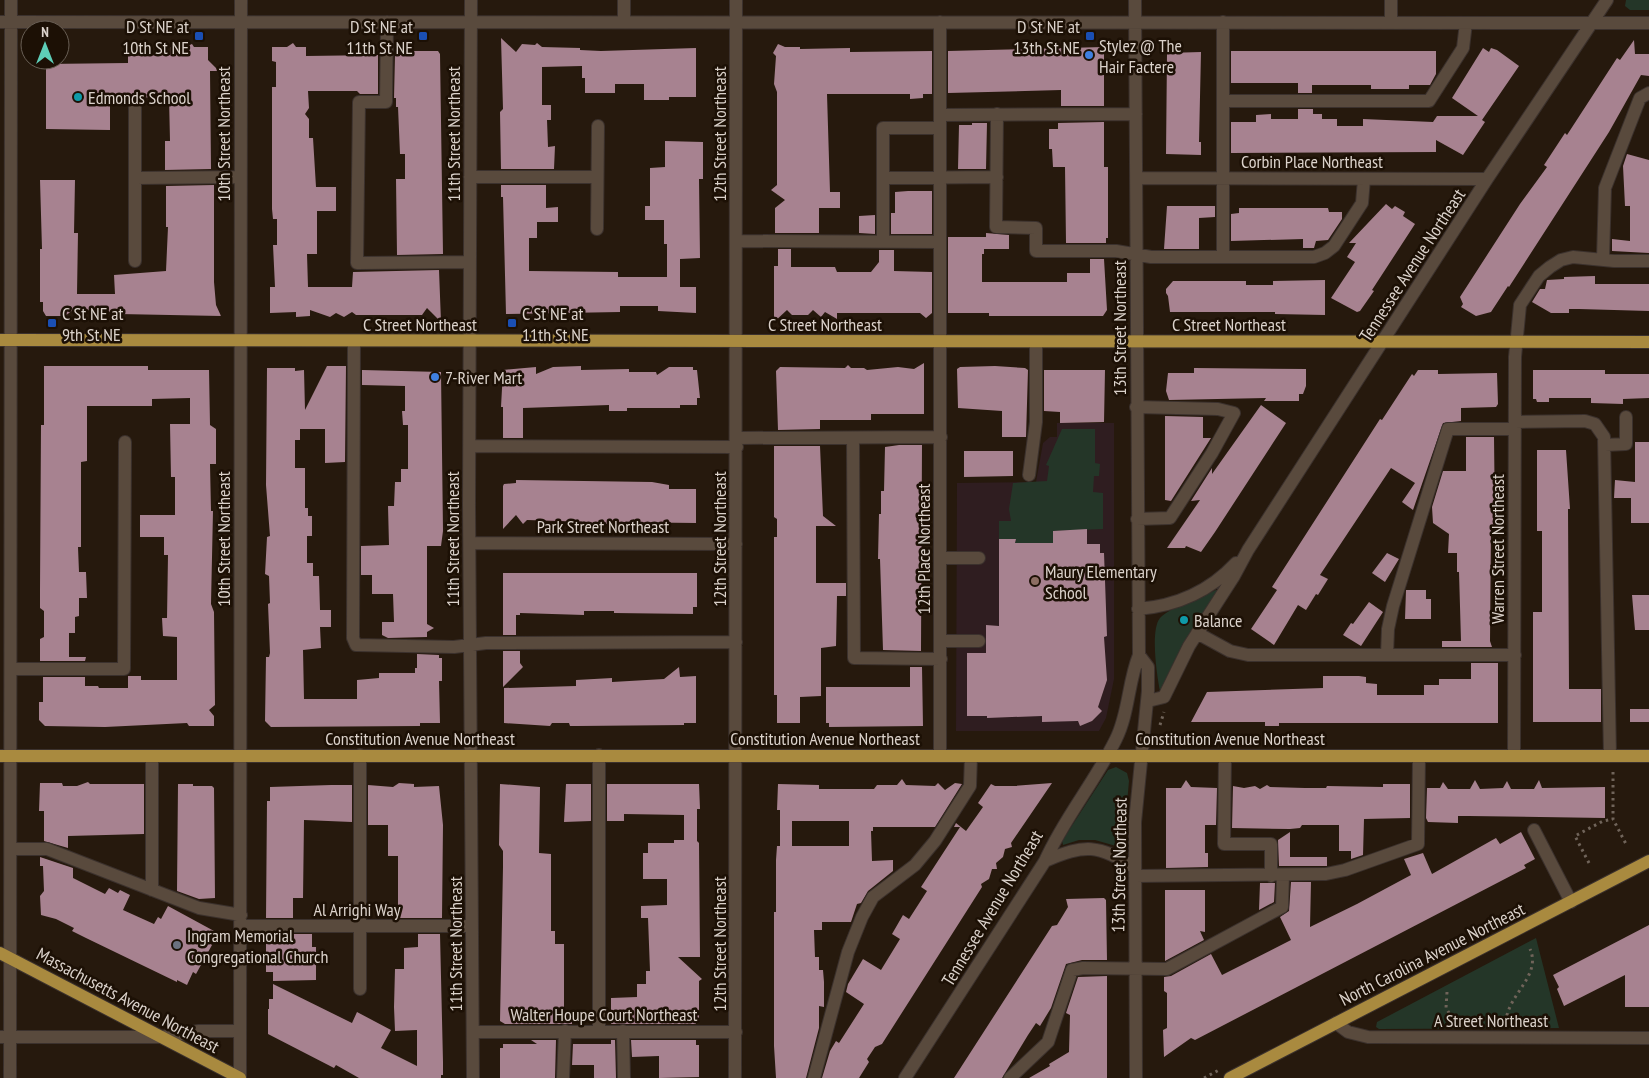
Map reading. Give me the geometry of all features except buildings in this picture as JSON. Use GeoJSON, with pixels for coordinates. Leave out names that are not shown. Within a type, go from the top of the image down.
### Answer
{"type":"FeatureCollection","features":[{"type":"Feature","properties":{"kind":"main road","name":"C Street Northeast"},"geometry":{"type":"LineString","coordinates":[[6,340],[1649,342]]}},
{"type":"Feature","properties":{"kind":"main road","name":"Constitution Avenue Northeast"},"geometry":{"type":"LineString","coordinates":[[6,756],[1649,756]]}},
{"type":"Feature","properties":{"kind":"main road","name":"North Carolina Avenue Northeast"},"geometry":{"type":"LineString","coordinates":[[1230,1078],[1649,860]]}},
{"type":"Feature","properties":{"kind":"main road","name":"Massachusetts Avenue Northeast"},"geometry":{"type":"LineString","coordinates":[[5,955],[240,1078]]}},
{"type":"Feature","properties":{"kind":"street"},"geometry":{"type":"LineString","coordinates":[[10,1078],[5,1037],[5,955],[11,848],[6,756],[11,669],[5,444],[5,178],[6,22],[11,0]]}},
{"type":"Feature","properties":{"kind":"street","name":"10th Street Northeast"},"geometry":{"type":"LineString","coordinates":[[240,0],[240,1078]]}},
{"type":"Feature","properties":{"kind":"street","name":"11th Street Northeast"},"geometry":{"type":"LineString","coordinates":[[471,0],[470,646],[473,1078]]}},
{"type":"Feature","properties":{"kind":"street"},"geometry":{"type":"LineString","coordinates":[[624,0],[624,22]]}},
{"type":"Feature","properties":{"kind":"street","name":"12th Street Northeast"},"geometry":{"type":"LineString","coordinates":[[735,1078],[737,756],[736,0]]}},
{"type":"Feature","properties":{"kind":"street","name":"13th Street Northeast"},"geometry":{"type":"LineString","coordinates":[[1106,755],[1122,723],[1134,668],[1139,655],[1135,0]]}},
{"type":"Feature","properties":{"kind":"street"},"geometry":{"type":"LineString","coordinates":[[1391,0],[1391,23]]}},
{"type":"Feature","properties":{"kind":"street","name":"Tennessee Avenue Northeast"},"geometry":{"type":"LineString","coordinates":[[1148,701],[1164,698],[1197,633],[1234,576],[1248,550],[1487,180],[1607,0]]}},
{"type":"Feature","properties":{"kind":"street"},"geometry":{"type":"LineString","coordinates":[[6,22],[1649,23]]}},
{"type":"Feature","properties":{"kind":"street"},"geometry":{"type":"LineString","coordinates":[[387,22],[386,102],[359,102],[357,263],[470,262]]}},
{"type":"Feature","properties":{"kind":"street","name":"12th Place Northeast"},"geometry":{"type":"LineString","coordinates":[[940,22],[940,756]]}},
{"type":"Feature","properties":{"kind":"street"},"geometry":{"type":"LineString","coordinates":[[1223,22],[1223,256]]}},
{"type":"Feature","properties":{"kind":"street"},"geometry":{"type":"LineString","coordinates":[[1223,101],[1428,101],[1463,48],[1466,23]]}},
{"type":"Feature","properties":{"kind":"street"},"geometry":{"type":"LineString","coordinates":[[1603,259],[1605,188],[1640,98],[1642,95],[1649,93]]}},
{"type":"Feature","properties":{"kind":"street"},"geometry":{"type":"LineString","coordinates":[[135,106],[135,261]]}},
{"type":"Feature","properties":{"kind":"street"},"geometry":{"type":"LineString","coordinates":[[998,114],[996,227],[1036,228],[1036,251],[1116,251],[1151,257],[1314,257],[1325,253],[1334,246],[1362,203],[1364,179]]}},
{"type":"Feature","properties":{"kind":"street"},"geometry":{"type":"LineString","coordinates":[[940,115],[1136,114]]}},
{"type":"Feature","properties":{"kind":"street"},"geometry":{"type":"LineString","coordinates":[[598,126],[598,229]]}},
{"type":"Feature","properties":{"kind":"street"},"geometry":{"type":"LineString","coordinates":[[883,241],[883,128],[940,128]]}},
{"type":"Feature","properties":{"kind":"street"},"geometry":{"type":"LineString","coordinates":[[135,178],[240,177]]}},
{"type":"Feature","properties":{"kind":"street"},"geometry":{"type":"LineString","coordinates":[[470,177],[598,177]]}},
{"type":"Feature","properties":{"kind":"street"},"geometry":{"type":"LineString","coordinates":[[883,178],[997,177]]}},
{"type":"Feature","properties":{"kind":"street","name":"Corbin Place Northeast"},"geometry":{"type":"LineString","coordinates":[[1136,178],[1487,180]]}},
{"type":"Feature","properties":{"kind":"street"},"geometry":{"type":"LineString","coordinates":[[737,241],[940,242]]}},
{"type":"Feature","properties":{"kind":"street","name":"Warren Street Northeast"},"geometry":{"type":"LineString","coordinates":[[1514,756],[1515,342],[1518,311],[1538,276],[1561,260],[1573,257],[1649,262]]}},
{"type":"Feature","properties":{"kind":"street"},"geometry":{"type":"LineString","coordinates":[[354,341],[354,644],[362,647],[470,646],[486,643],[736,642]]}},
{"type":"Feature","properties":{"kind":"street"},"geometry":{"type":"LineString","coordinates":[[1029,475],[1036,422],[1036,342]]}},
{"type":"Feature","properties":{"kind":"street"},"geometry":{"type":"LineString","coordinates":[[1136,407],[1218,409],[1234,413],[1212,453],[1170,518],[1137,519]]}},
{"type":"Feature","properties":{"kind":"street"},"geometry":{"type":"LineString","coordinates":[[1605,445],[1626,444],[1626,418]]}},
{"type":"Feature","properties":{"kind":"street"},"geometry":{"type":"LineString","coordinates":[[1387,655],[1388,629],[1393,606],[1448,429],[1590,422],[1599,427],[1605,445],[1610,756]]}},
{"type":"Feature","properties":{"kind":"street"},"geometry":{"type":"LineString","coordinates":[[470,446],[940,437]]}},
{"type":"Feature","properties":{"kind":"street"},"geometry":{"type":"LineString","coordinates":[[853,438],[854,658],[940,659]]}},
{"type":"Feature","properties":{"kind":"street"},"geometry":{"type":"LineString","coordinates":[[11,669],[124,669],[124,442]]}},
{"type":"Feature","properties":{"kind":"street","name":"Park Street Northeast"},"geometry":{"type":"LineString","coordinates":[[470,543],[736,544]]}},
{"type":"Feature","properties":{"kind":"street","name":"Tennessee Avenue Northeast"},"geometry":{"type":"LineString","coordinates":[[1138,609],[1164,606],[1211,586],[1248,550]]}},
{"type":"Feature","properties":{"kind":"street"},"geometry":{"type":"LineString","coordinates":[[941,558],[979,558]]}},
{"type":"Feature","properties":{"kind":"street"},"geometry":{"type":"LineString","coordinates":[[1197,633],[1230,651],[1241,654],[1515,655]]}},
{"type":"Feature","properties":{"kind":"street"},"geometry":{"type":"LineString","coordinates":[[940,641],[979,641]]}},
{"type":"Feature","properties":{"kind":"street","name":"13th Street Northeast"},"geometry":{"type":"LineString","coordinates":[[1136,1078],[1134,969],[1135,810],[1148,701],[1148,666],[1139,655]]}},
{"type":"Feature","properties":{"kind":"street"},"geometry":{"type":"LineString","coordinates":[[360,755],[360,989]]}},
{"type":"Feature","properties":{"kind":"street"},"geometry":{"type":"LineString","coordinates":[[599,755],[599,1031]]}},
{"type":"Feature","properties":{"kind":"street","name":"Tennessee Avenue Northeast"},"geometry":{"type":"LineString","coordinates":[[905,1078],[1045,861],[1056,837],[1106,755]]}},
{"type":"Feature","properties":{"kind":"street"},"geometry":{"type":"LineString","coordinates":[[152,756],[152,890]]}},
{"type":"Feature","properties":{"kind":"street"},"geometry":{"type":"LineString","coordinates":[[814,1078],[848,952],[862,917],[873,897],[915,866],[935,841],[970,786],[971,756]]}},
{"type":"Feature","properties":{"kind":"street"},"geometry":{"type":"LineString","coordinates":[[1010,1078],[1048,1042],[1072,970],[1083,968],[1167,969],[1282,908],[1271,844],[1224,844],[1225,756]]}},
{"type":"Feature","properties":{"kind":"street"},"geometry":{"type":"LineString","coordinates":[[1045,861],[1073,850],[1093,848],[1106,852],[1135,872],[1277,876],[1338,872],[1418,844],[1419,756]]}},
{"type":"Feature","properties":{"kind":"street"},"geometry":{"type":"LineString","coordinates":[[1534,830],[1571,902]]}},
{"type":"Feature","properties":{"kind":"street","name":"Al Arrighi Way"},"geometry":{"type":"LineString","coordinates":[[11,848],[47,849],[199,908],[241,920],[360,927],[472,926]]}},
{"type":"Feature","properties":{"kind":"street","name":"A Street Northeast"},"geometry":{"type":"LineString","coordinates":[[1336,1023],[1348,1032],[1368,1037],[1649,1038]]}},
{"type":"Feature","properties":{"kind":"street"},"geometry":{"type":"LineString","coordinates":[[5,1037],[162,1037],[199,1031],[240,1031]]}},
{"type":"Feature","properties":{"kind":"street"},"geometry":{"type":"LineString","coordinates":[[564,1078],[565,1031]]}},
{"type":"Feature","properties":{"kind":"street"},"geometry":{"type":"LineString","coordinates":[[623,1031],[624,1078]]}},
{"type":"Feature","properties":{"kind":"street","name":"Walter Houpe Court Northeast"},"geometry":{"type":"LineString","coordinates":[[473,1032],[736,1032]]}},
{"type":"Feature","properties":{"kind":"path"},"geometry":{"type":"LineString","coordinates":[[1613,772],[1613,819],[1626,844]]}},
{"type":"Feature","properties":{"kind":"path"},"geometry":{"type":"LineString","coordinates":[[1589,863],[1575,836],[1603,821],[1613,819]]}},
{"type":"Feature","properties":{"kind":"path"},"geometry":{"type":"LineString","coordinates":[[1506,1022],[1510,1004],[1531,971],[1533,960],[1530,949]]}},
{"type":"Feature","properties":{"kind":"path"},"geometry":{"type":"LineString","coordinates":[[1447,992],[1446,1008],[1454,1021]]}},
{"type":"Feature","properties":{"kind":"shaded area","name":"Maury Elementary School"},"geometry":{"type":"Polygon","coordinates":[[[1057,423],[1114,423],[1114,679],[1106,718],[1099,731],[956,731],[957,483],[1036,482],[1043,443],[1050,437],[1057,437],[1057,423]]]}},
{"type":"Feature","properties":{"kind":"green space"},"geometry":{"type":"Polygon","coordinates":[[[1626,0],[1649,0],[1649,10],[1630,10],[1625,6],[1626,0]]]}},
{"type":"Feature","properties":{"kind":"green space"},"geometry":{"type":"Polygon","coordinates":[[[1062,429],[1095,429],[1095,463],[1100,464],[1099,476],[1094,476],[1093,492],[1103,493],[1103,529],[1053,531],[1053,543],[1015,543],[1016,540],[999,539],[999,521],[1011,521],[1009,509],[1013,483],[1047,481],[1049,466],[1046,465],[1062,429]]]}},
{"type":"Feature","properties":{"kind":"green space"},"geometry":{"type":"Polygon","coordinates":[[[1216,590],[1218,591],[1160,691],[1156,664],[1155,632],[1160,618],[1178,606],[1216,590]]]}},
{"type":"Feature","properties":{"kind":"green space"},"geometry":{"type":"Polygon","coordinates":[[[1116,767],[1127,773],[1129,781],[1123,848],[1095,840],[1079,840],[1063,845],[1062,841],[1108,770],[1116,767]]]}},
{"type":"Feature","properties":{"kind":"green space"},"geometry":{"type":"Polygon","coordinates":[[[1536,938],[1559,1028],[1379,1029],[1376,1027],[1377,1022],[1536,938]]]}},
{"type":"Feature","properties":{"kind":"place","name":"D St NE at 10th St NE"},"geometry":{"type":"Point","coordinates":[199,36]}},
{"type":"Feature","properties":{"kind":"place","name":"D St NE at 11th St NE"},"geometry":{"type":"Point","coordinates":[423,36]}},
{"type":"Feature","properties":{"kind":"place","name":"D St NE at 13th St NE"},"geometry":{"type":"Point","coordinates":[1090,36]}},
{"type":"Feature","properties":{"kind":"place","name":"Stylez @ The Hair Factere"},"geometry":{"type":"Point","coordinates":[1089,55]}},
{"type":"Feature","properties":{"kind":"place","name":"Edmonds School"},"geometry":{"type":"Point","coordinates":[78,97]}},
{"type":"Feature","properties":{"kind":"place","name":"C St NE at 9th St NE"},"geometry":{"type":"Point","coordinates":[52,323]}},
{"type":"Feature","properties":{"kind":"place","name":"C St NE at 11th St NE"},"geometry":{"type":"Point","coordinates":[512,323]}},
{"type":"Feature","properties":{"kind":"place","name":"7-River Mart"},"geometry":{"type":"Point","coordinates":[435,377]}},
{"type":"Feature","properties":{"kind":"place","name":"Maury Elementary School"},"geometry":{"type":"Point","coordinates":[1035,581]}},
{"type":"Feature","properties":{"kind":"place","name":"Balance"},"geometry":{"type":"Point","coordinates":[1184,620]}},
{"type":"Feature","properties":{"kind":"place","name":"Ingram Memorial Congregational Church"},"geometry":{"type":"Point","coordinates":[177,945]}}]}
